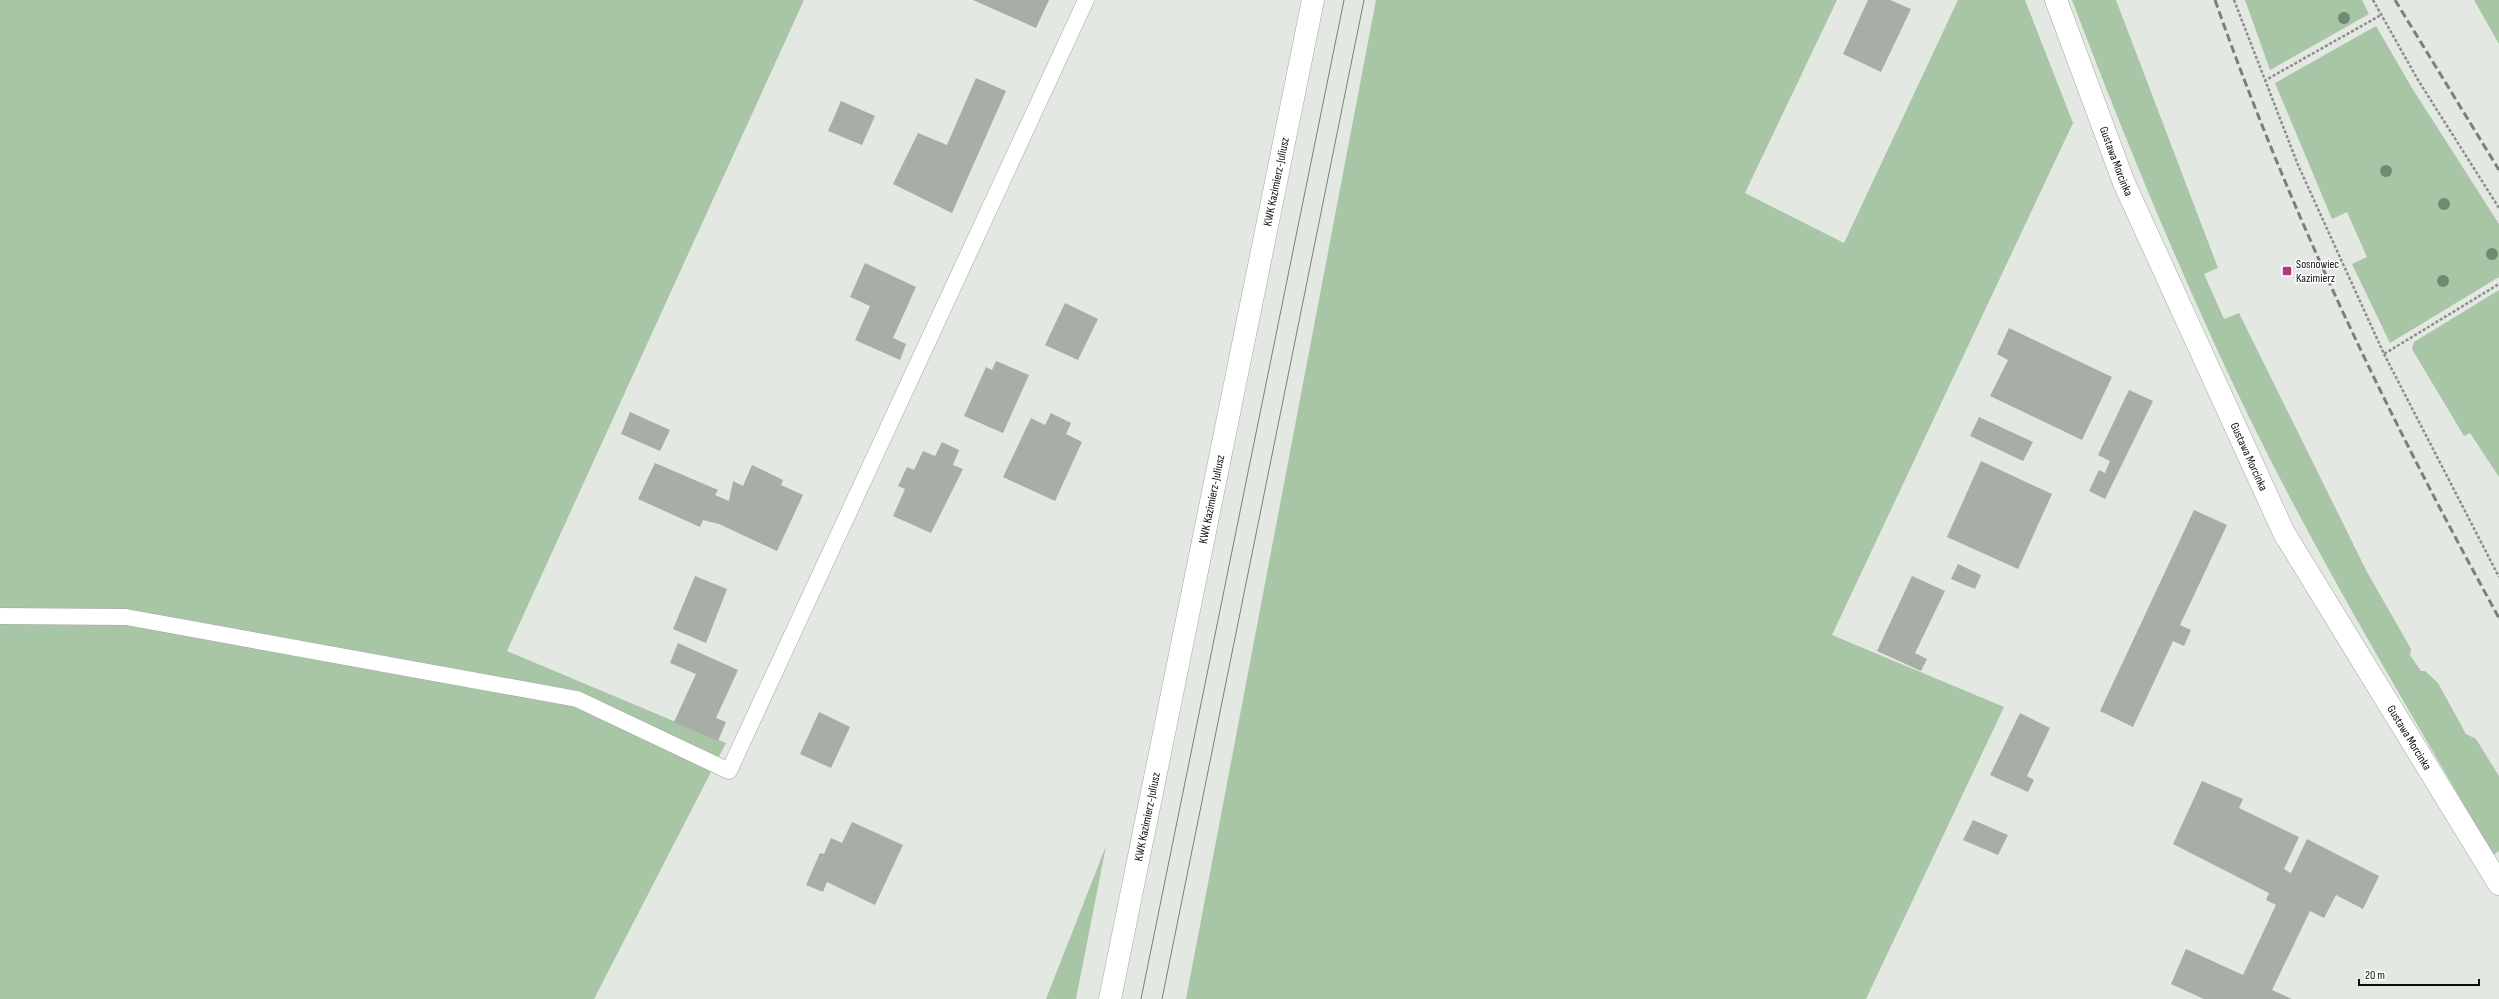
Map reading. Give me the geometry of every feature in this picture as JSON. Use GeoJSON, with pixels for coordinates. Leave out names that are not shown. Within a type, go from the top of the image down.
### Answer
{"type":"FeatureCollection","features":[{"type":"Feature","properties":{"kind":"street","name":"KWK Kazimierz-Juliusz"},"geometry":{"type":"LineString","coordinates":[[1110,999],[1313,0]]}},
{"type":"Feature","properties":{"kind":"street","name":"Gustawa Morcinka"},"geometry":{"type":"LineString","coordinates":[[2056,0],[2124,183],[2284,533],[2499,884]]}},
{"type":"Feature","properties":{"kind":"lane"},"geometry":{"type":"LineString","coordinates":[[0,616],[126,617],[577,699],[729,771],[1086,0]]}},
{"type":"Feature","properties":{"kind":"path"},"geometry":{"type":"LineString","coordinates":[[2234,0],[2264,81],[2334,248],[2384,354],[2499,577]]}},
{"type":"Feature","properties":{"kind":"path"},"geometry":{"type":"LineString","coordinates":[[2373,0],[2418,80],[2499,208]]}},
{"type":"Feature","properties":{"kind":"path"},"geometry":{"type":"LineString","coordinates":[[2264,81],[2381,15]]}},
{"type":"Feature","properties":{"kind":"path"},"geometry":{"type":"LineString","coordinates":[[2384,354],[2499,284]]}},
{"type":"Feature","properties":{"kind":"green space"},"geometry":{"type":"Polygon","coordinates":[[[0,0],[804,0],[507,651],[726,743],[594,999],[0,999],[0,0]]]}},
{"type":"Feature","properties":{"kind":"green space"},"geometry":{"type":"Polygon","coordinates":[[[1376,0],[1837,0],[1745,193],[1844,243],[1958,0],[2025,0],[2073,123],[1832,635],[2004,707],[1866,999],[1186,999],[1376,0]]]}},
{"type":"Feature","properties":{"kind":"green space"},"geometry":{"type":"Polygon","coordinates":[[[2072,0],[2116,0],[2218,268],[2204,274],[2224,319],[2239,313],[2367,572],[2411,649],[2410,655],[2421,671],[2425,671],[2438,683],[2466,734],[2476,739],[2499,776],[2499,851],[2493,855],[2337,584],[2278,475],[2250,419],[2156,212],[2072,0]]]}},
{"type":"Feature","properties":{"kind":"green space"},"geometry":{"type":"Polygon","coordinates":[[[2245,0],[2362,0],[2369,14],[2270,70],[2245,0]]]}},
{"type":"Feature","properties":{"kind":"green space"},"geometry":{"type":"Polygon","coordinates":[[[2474,0],[2499,0],[2499,44],[2474,0]]]}},
{"type":"Feature","properties":{"kind":"green space"},"geometry":{"type":"Polygon","coordinates":[[[2376,26],[2412,88],[2499,224],[2499,277],[2390,343],[2352,264],[2367,257],[2347,212],[2332,219],[2275,83],[2376,26]]]}},
{"type":"Feature","properties":{"kind":"green space"},"geometry":{"type":"Polygon","coordinates":[[[2499,290],[2499,477],[2470,433],[2464,436],[2412,349],[2414,342],[2499,290]]]}},
{"type":"Feature","properties":{"kind":"green space"},"geometry":{"type":"Polygon","coordinates":[[[1106,846],[1076,999],[1046,999],[1106,846]]]}},
{"type":"Feature","properties":{"kind":"building"},"geometry":{"type":"Polygon","coordinates":[[[973,0],[1049,0],[1036,28],[973,0]]]}},
{"type":"Feature","properties":{"kind":"building"},"geometry":{"type":"Polygon","coordinates":[[[1868,0],[1890,0],[1911,9],[1881,72],[1843,54],[1868,0]]]}},
{"type":"Feature","properties":{"kind":"building"},"geometry":{"type":"Polygon","coordinates":[[[976,78],[1006,91],[952,213],[893,184],[918,133],[947,145],[976,78]]]}},
{"type":"Feature","properties":{"kind":"building"},"geometry":{"type":"Polygon","coordinates":[[[841,101],[875,116],[862,145],[828,131],[841,101]]]}},
{"type":"Feature","properties":{"kind":"building"},"geometry":{"type":"Polygon","coordinates":[[[865,263],[916,287],[893,338],[906,344],[900,360],[855,340],[870,306],[850,297],[865,263]]]}},
{"type":"Feature","properties":{"kind":"building"},"geometry":{"type":"Polygon","coordinates":[[[1065,303],[1098,319],[1078,360],[1045,345],[1065,303]]]}},
{"type":"Feature","properties":{"kind":"building"},"geometry":{"type":"Polygon","coordinates":[[[2009,328],[2112,377],[2082,440],[1990,396],[2008,360],[1997,354],[2009,328]]]}},
{"type":"Feature","properties":{"kind":"building"},"geometry":{"type":"Polygon","coordinates":[[[996,361],[1029,375],[1003,433],[964,416],[986,367],[992,370],[996,361]]]}},
{"type":"Feature","properties":{"kind":"building"},"geometry":{"type":"Polygon","coordinates":[[[2129,390],[2153,401],[2105,499],[2089,491],[2099,470],[2105,473],[2110,461],[2098,455],[2129,390]]]}},
{"type":"Feature","properties":{"kind":"building"},"geometry":{"type":"Polygon","coordinates":[[[630,412],[670,430],[660,451],[621,434],[630,412]]]}},
{"type":"Feature","properties":{"kind":"building"},"geometry":{"type":"Polygon","coordinates":[[[1051,413],[1071,423],[1066,434],[1082,442],[1055,501],[1003,477],[1031,418],[1045,425],[1051,413]]]}},
{"type":"Feature","properties":{"kind":"building"},"geometry":{"type":"Polygon","coordinates":[[[1979,417],[2033,442],[2023,461],[1970,436],[1979,417]]]}},
{"type":"Feature","properties":{"kind":"building"},"geometry":{"type":"Polygon","coordinates":[[[942,442],[959,450],[953,465],[963,469],[931,533],[893,516],[905,489],[898,486],[907,467],[914,470],[923,451],[935,456],[942,442]]]}},
{"type":"Feature","properties":{"kind":"building"},"geometry":{"type":"Polygon","coordinates":[[[1981,461],[2052,494],[2018,569],[1947,537],[1981,461]]]}},
{"type":"Feature","properties":{"kind":"building"},"geometry":{"type":"Polygon","coordinates":[[[655,463],[718,490],[715,495],[729,501],[733,481],[743,486],[752,465],[783,480],[781,485],[803,495],[777,551],[719,524],[703,520],[700,527],[638,499],[655,463]]]}},
{"type":"Feature","properties":{"kind":"building"},"geometry":{"type":"Polygon","coordinates":[[[2194,510],[2227,525],[2180,625],[2191,630],[2184,646],[2173,641],[2133,727],[2100,711],[2194,510]]]}},
{"type":"Feature","properties":{"kind":"building"},"geometry":{"type":"Polygon","coordinates":[[[1958,564],[1981,575],[1975,589],[1951,579],[1958,564]]]}},
{"type":"Feature","properties":{"kind":"building"},"geometry":{"type":"Polygon","coordinates":[[[695,576],[727,589],[706,643],[673,629],[695,576]]]}},
{"type":"Feature","properties":{"kind":"building"},"geometry":{"type":"Polygon","coordinates":[[[1912,576],[1945,591],[1915,653],[1927,659],[1921,671],[1877,651],[1912,576]]]}},
{"type":"Feature","properties":{"kind":"building"},"geometry":{"type":"Polygon","coordinates":[[[678,643],[738,670],[716,718],[726,722],[718,741],[674,722],[696,674],[670,663],[678,643]]]}},
{"type":"Feature","properties":{"kind":"building"},"geometry":{"type":"Polygon","coordinates":[[[819,712],[850,727],[831,768],[800,754],[819,712]]]}},
{"type":"Feature","properties":{"kind":"building"},"geometry":{"type":"Polygon","coordinates":[[[2020,713],[2050,728],[2027,776],[2034,780],[2028,792],[1990,775],[2020,713]]]}},
{"type":"Feature","properties":{"kind":"building"},"geometry":{"type":"Polygon","coordinates":[[[2202,781],[2243,799],[2239,808],[2299,837],[2284,869],[2291,873],[2307,839],[2379,876],[2363,909],[2336,895],[2324,918],[2310,911],[2272,990],[2292,999],[2204,999],[2171,984],[2186,949],[2243,975],[2276,905],[2266,900],[2269,893],[2173,844],[2202,781]]]}},
{"type":"Feature","properties":{"kind":"building"},"geometry":{"type":"Polygon","coordinates":[[[1973,820],[2008,835],[1998,855],[1963,840],[1973,820]]]}},
{"type":"Feature","properties":{"kind":"building"},"geometry":{"type":"Polygon","coordinates":[[[852,822],[903,845],[875,905],[827,882],[823,892],[806,885],[820,853],[824,854],[831,838],[842,843],[852,822]]]}},
{"type":"Feature","properties":{"kind":"tram line"},"geometry":{"type":"LineString","coordinates":[[1141,999],[1344,0]]}},
{"type":"Feature","properties":{"kind":"tram line"},"geometry":{"type":"LineString","coordinates":[[1162,999],[1364,0]]}},
{"type":"Feature","properties":{"kind":"railway"},"geometry":{"type":"LineString","coordinates":[[2215,0],[2276,160],[2344,315],[2419,467],[2499,618]]}},
{"type":"Feature","properties":{"kind":"railway"},"geometry":{"type":"LineString","coordinates":[[2395,0],[2499,170]]}},
{"type":"Feature","properties":{"kind":"place","name":"Sosnowiec Kazimierz"},"geometry":{"type":"Point","coordinates":[2287,271]}}]}
